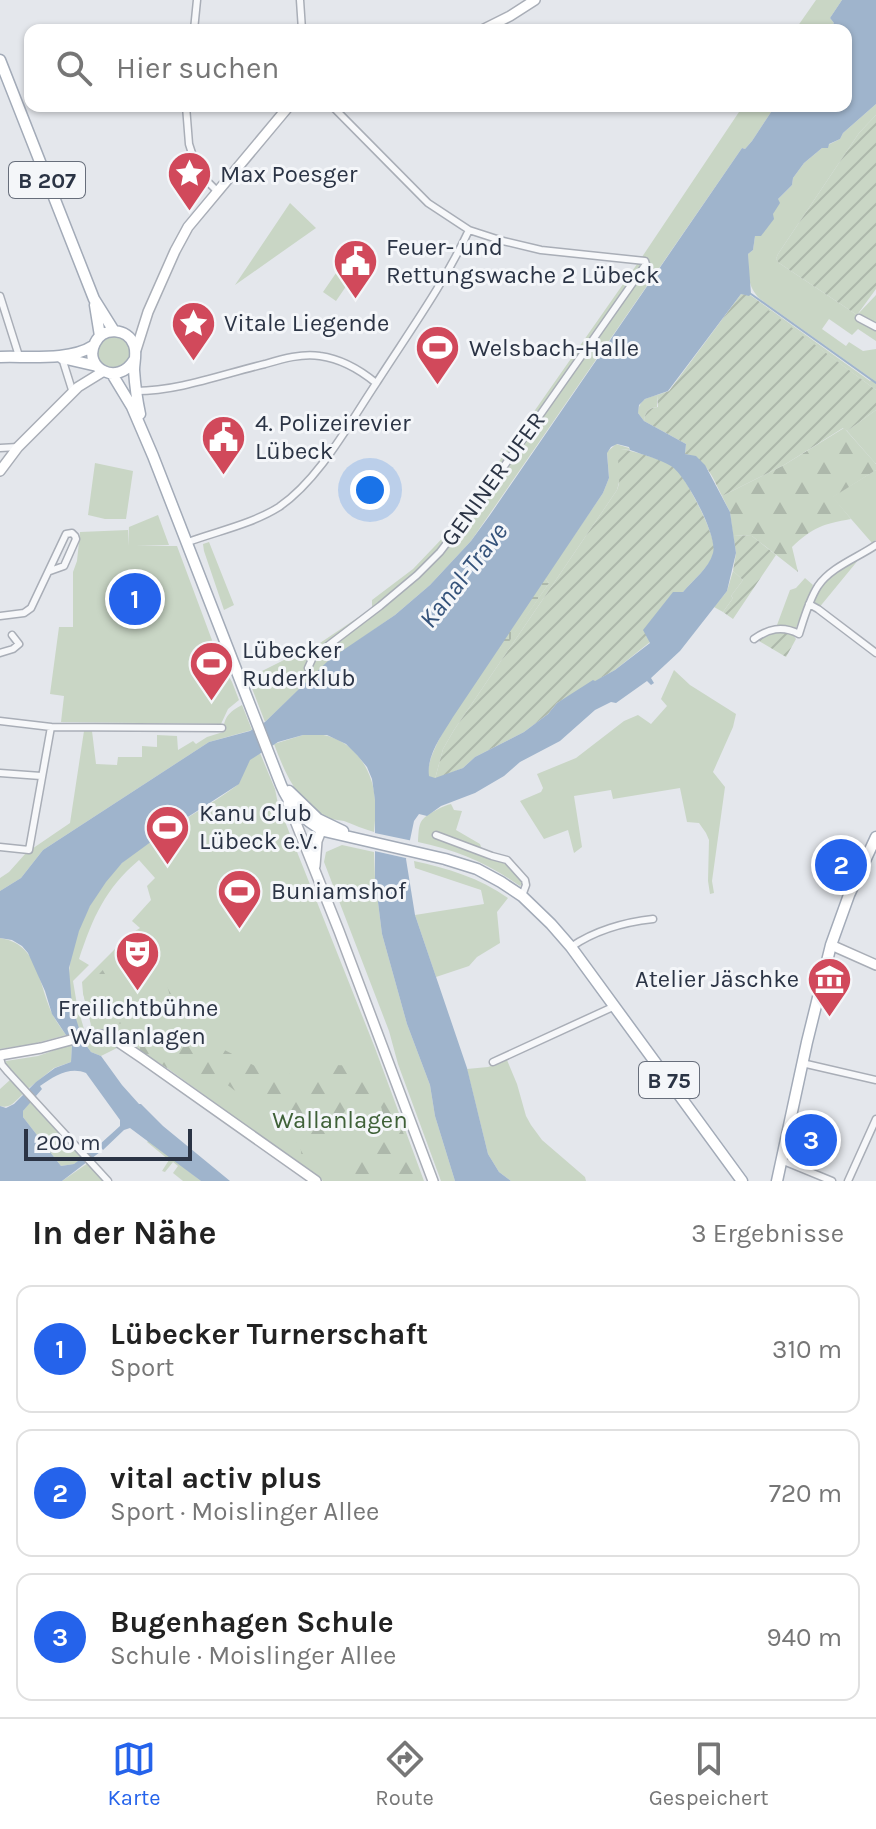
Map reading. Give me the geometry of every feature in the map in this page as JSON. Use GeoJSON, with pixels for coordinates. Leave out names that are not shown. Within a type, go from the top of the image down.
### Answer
{"type":"FeatureCollection","features":[{"type":"Feature","properties":{"kind":"main road"},"geometry":{"type":"LineString","coordinates":[[494,24],[535,0]]}},
{"type":"Feature","properties":{"kind":"main road","name":"B 207"},"geometry":{"type":"LineString","coordinates":[[0,60],[94,299],[114,331]]}},
{"type":"Feature","properties":{"kind":"main road"},"geometry":{"type":"LineString","coordinates":[[0,357],[57,357],[125,371],[135,355],[148,312],[188,227],[284,112]]}},
{"type":"Feature","properties":{"kind":"main road","name":"B 207"},"geometry":{"type":"LineString","coordinates":[[94,299],[96,341]]}},
{"type":"Feature","properties":{"kind":"main road"},"geometry":{"type":"LineString","coordinates":[[125,334],[148,312]]}},
{"type":"Feature","properties":{"kind":"main road"},"geometry":{"type":"LineString","coordinates":[[57,357],[77,353],[114,331],[130,338],[135,355]]}},
{"type":"Feature","properties":{"kind":"main road"},"geometry":{"type":"LineString","coordinates":[[96,341],[99,367]]}},
{"type":"Feature","properties":{"kind":"main road","name":"B 75"},"geometry":{"type":"LineString","coordinates":[[135,355],[140,414],[153,456]]}},
{"type":"Feature","properties":{"kind":"main road"},"geometry":{"type":"LineString","coordinates":[[0,471],[18,447],[99,367]]}},
{"type":"Feature","properties":{"kind":"main road"},"geometry":{"type":"LineString","coordinates":[[75,390],[99,367]]}},
{"type":"Feature","properties":{"kind":"main road","name":"B 75"},"geometry":{"type":"LineString","coordinates":[[99,367],[132,407],[188,542],[284,793],[298,811],[340,836],[477,869],[522,896],[571,947],[742,1181]]}},
{"type":"Feature","properties":{"kind":"main road","name":"B 75"},"geometry":{"type":"LineString","coordinates":[[278,776],[319,824],[361,839]]}},
{"type":"Feature","properties":{"kind":"main road"},"geometry":{"type":"LineString","coordinates":[[284,793],[311,851]]}},
{"type":"Feature","properties":{"kind":"main road"},"geometry":{"type":"LineString","coordinates":[[319,824],[310,832],[315,868],[433,1181]]}},
{"type":"Feature","properties":{"kind":"main road"},"geometry":{"type":"LineString","coordinates":[[311,851],[340,836]]}},
{"type":"Feature","properties":{"kind":"main road"},"geometry":{"type":"LineString","coordinates":[[777,1181],[831,945],[843,907],[876,837]]}},
{"type":"Feature","properties":{"kind":"main road"},"geometry":{"type":"LineString","coordinates":[[831,945],[876,965]]}},
{"type":"Feature","properties":{"kind":"main road"},"geometry":{"type":"LineString","coordinates":[[0,1056],[82,1036],[103,1035],[122,1044],[316,1181]]}},
{"type":"Feature","properties":{"kind":"street"},"geometry":{"type":"LineString","coordinates":[[195,24],[197,0]]}},
{"type":"Feature","properties":{"kind":"street"},"geometry":{"type":"LineString","coordinates":[[300,0],[302,24]]}},
{"type":"Feature","properties":{"kind":"street"},"geometry":{"type":"LineString","coordinates":[[186,112],[189,144],[198,172],[217,191]]}},
{"type":"Feature","properties":{"kind":"street"},"geometry":{"type":"LineString","coordinates":[[188,542],[263,516],[296,493],[330,453],[448,272],[469,230],[428,203],[338,112]]}},
{"type":"Feature","properties":{"kind":"street","name":"GENINER UFER"},"geometry":{"type":"LineString","coordinates":[[308,668],[313,657],[417,575],[450,541],[646,264],[645,261],[541,250],[469,230]]}},
{"type":"Feature","properties":{"kind":"street"},"geometry":{"type":"LineString","coordinates":[[0,296],[19,356]]}},
{"type":"Feature","properties":{"kind":"street"},"geometry":{"type":"LineString","coordinates":[[859,318],[876,327]]}},
{"type":"Feature","properties":{"kind":"street"},"geometry":{"type":"LineString","coordinates":[[136,391],[184,385],[287,358],[318,355],[343,362],[376,383]]}},
{"type":"Feature","properties":{"kind":"street"},"geometry":{"type":"LineString","coordinates":[[57,357],[75,390]]}},
{"type":"Feature","properties":{"kind":"street"},"geometry":{"type":"LineString","coordinates":[[0,448],[18,447]]}},
{"type":"Feature","properties":{"kind":"street"},"geometry":{"type":"LineString","coordinates":[[0,616],[24,613],[31,608],[66,534],[72,533],[76,539],[64,566],[50,571]]}},
{"type":"Feature","properties":{"kind":"street"},"geometry":{"type":"LineString","coordinates":[[754,639],[763,633],[783,628],[799,634],[816,588],[838,568],[876,545]]}},
{"type":"Feature","properties":{"kind":"street"},"geometry":{"type":"LineString","coordinates":[[809,604],[873,651],[876,641]]}},
{"type":"Feature","properties":{"kind":"street"},"geometry":{"type":"LineString","coordinates":[[0,653],[19,644],[12,635]]}},
{"type":"Feature","properties":{"kind":"street"},"geometry":{"type":"LineString","coordinates":[[0,721],[51,727],[222,728]]}},
{"type":"Feature","properties":{"kind":"street"},"geometry":{"type":"LineString","coordinates":[[0,847],[29,850],[51,727]]}},
{"type":"Feature","properties":{"kind":"street"},"geometry":{"type":"LineString","coordinates":[[0,773],[41,776]]}},
{"type":"Feature","properties":{"kind":"street"},"geometry":{"type":"LineString","coordinates":[[436,835],[507,860],[525,880],[522,896]]}},
{"type":"Feature","properties":{"kind":"street"},"geometry":{"type":"LineString","coordinates":[[571,947],[597,933],[635,921],[653,919]]}},
{"type":"Feature","properties":{"kind":"street"},"geometry":{"type":"LineString","coordinates":[[493,1062],[615,1006]]}},
{"type":"Feature","properties":{"kind":"street"},"geometry":{"type":"LineString","coordinates":[[0,1056],[2,1065],[25,1092],[108,1181]]}},
{"type":"Feature","properties":{"kind":"street"},"geometry":{"type":"LineString","coordinates":[[802,1063],[876,1080]]}},
{"type":"Feature","properties":{"kind":"street"},"geometry":{"type":"LineString","coordinates":[[848,1181],[876,1119]]}},
{"type":"Feature","properties":{"kind":"street"},"geometry":{"type":"LineString","coordinates":[[867,1139],[876,1141]]}},
{"type":"Feature","properties":{"kind":"street"},"geometry":{"type":"LineString","coordinates":[[781,1160],[832,1181]]}},
{"type":"Feature","properties":{"kind":"green space"},"geometry":{"type":"Polygon","coordinates":[[[816,0],[842,0],[830,18],[833,24],[799,24],[816,0]]]}},
{"type":"Feature","properties":{"kind":"green space"},"geometry":{"type":"Polygon","coordinates":[[[876,104],[876,115],[859,133],[776,259],[857,315],[876,295],[876,341],[858,329],[852,335],[829,319],[822,329],[846,346],[849,342],[863,351],[876,349],[876,390],[763,307],[870,381],[872,379],[760,299],[750,284],[748,254],[753,250],[755,236],[773,214],[778,199],[792,185],[793,178],[804,163],[822,148],[840,139],[876,104]]]}},
{"type":"Feature","properties":{"kind":"green space"},"geometry":{"type":"Polygon","coordinates":[[[739,112],[771,112],[752,141],[745,149],[742,148],[471,541],[430,585],[395,615],[330,660],[265,722],[248,678],[288,658],[304,659],[317,645],[372,608],[372,600],[413,569],[454,526],[739,112]]]}},
{"type":"Feature","properties":{"kind":"green space"},"geometry":{"type":"Polygon","coordinates":[[[876,115],[876,289],[857,315],[776,259],[859,133],[876,115]]]}},
{"type":"Feature","properties":{"kind":"green space"},"geometry":{"type":"Polygon","coordinates":[[[290,203],[316,228],[235,285],[290,203]]]}},
{"type":"Feature","properties":{"kind":"green space"},"geometry":{"type":"Polygon","coordinates":[[[347,257],[360,266],[336,301],[323,292],[347,257]]]}},
{"type":"Feature","properties":{"kind":"green space"},"geometry":{"type":"Polygon","coordinates":[[[741,294],[750,295],[876,390],[876,410],[847,431],[843,428],[784,465],[722,496],[704,464],[685,454],[686,444],[644,421],[648,411],[658,407],[657,395],[669,391],[741,294]]]}},
{"type":"Feature","properties":{"kind":"green space"},"geometry":{"type":"Polygon","coordinates":[[[113,336],[125,341],[130,353],[125,365],[113,370],[101,365],[96,353],[101,341],[113,336]]]}},
{"type":"Feature","properties":{"kind":"green space"},"geometry":{"type":"Polygon","coordinates":[[[657,395],[657,407],[648,411],[644,421],[638,413],[640,405],[657,395]]]}},
{"type":"Feature","properties":{"kind":"green space"},"geometry":{"type":"Polygon","coordinates":[[[876,410],[876,463],[875,463],[847,431],[876,410]]]}},
{"type":"Feature","properties":{"kind":"green space"},"geometry":{"type":"Polygon","coordinates":[[[844,428],[876,464],[876,470],[833,497],[851,519],[819,527],[792,547],[798,572],[752,536],[733,535],[730,512],[722,496],[784,465],[844,428]]]}},
{"type":"Feature","properties":{"kind":"green space"},"geometry":{"type":"Polygon","coordinates":[[[616,444],[630,450],[621,449],[617,490],[454,730],[443,749],[435,779],[428,776],[435,747],[456,710],[499,647],[504,648],[549,583],[545,578],[603,493],[609,478],[607,452],[616,444]]]}},
{"type":"Feature","properties":{"kind":"green space"},"geometry":{"type":"Polygon","coordinates":[[[621,449],[674,467],[693,494],[706,521],[714,544],[712,558],[683,592],[673,593],[644,630],[650,642],[615,670],[557,703],[524,732],[475,757],[463,768],[435,779],[443,749],[454,730],[617,490],[621,449]]]}},
{"type":"Feature","properties":{"kind":"green space"},"geometry":{"type":"Polygon","coordinates":[[[95,463],[133,471],[126,519],[88,515],[95,463]]]}},
{"type":"Feature","properties":{"kind":"green space"},"geometry":{"type":"Polygon","coordinates":[[[876,470],[876,540],[872,543],[832,497],[876,470]]]}},
{"type":"Feature","properties":{"kind":"green space"},"geometry":{"type":"Polygon","coordinates":[[[158,515],[169,545],[136,546],[177,546],[219,659],[239,700],[228,709],[221,724],[61,722],[64,696],[50,694],[59,627],[73,627],[73,572],[80,532],[128,530],[128,546],[129,527],[158,515]]]}},
{"type":"Feature","properties":{"kind":"green space"},"geometry":{"type":"Polygon","coordinates":[[[733,535],[752,536],[776,555],[733,619],[723,612],[743,580],[733,571],[736,553],[733,535]]]}},
{"type":"Feature","properties":{"kind":"green space"},"geometry":{"type":"Polygon","coordinates":[[[209,542],[234,605],[224,610],[204,551],[203,544],[209,542]]]}},
{"type":"Feature","properties":{"kind":"green space"},"geometry":{"type":"Polygon","coordinates":[[[864,553],[818,609],[812,606],[816,588],[824,579],[864,553]]]}},
{"type":"Feature","properties":{"kind":"green space"},"geometry":{"type":"Polygon","coordinates":[[[733,571],[743,580],[723,612],[714,607],[727,591],[733,571]]]}},
{"type":"Feature","properties":{"kind":"green space"},"geometry":{"type":"Polygon","coordinates":[[[545,578],[549,583],[504,649],[499,647],[545,578]]]}},
{"type":"Feature","properties":{"kind":"green space"},"geometry":{"type":"Polygon","coordinates":[[[805,578],[813,585],[796,628],[777,625],[790,590],[805,578]]]}},
{"type":"Feature","properties":{"kind":"green space"},"geometry":{"type":"Polygon","coordinates":[[[788,632],[796,639],[786,657],[759,641],[765,635],[788,632]]]}},
{"type":"Feature","properties":{"kind":"green space"},"geometry":{"type":"Polygon","coordinates":[[[674,670],[690,685],[736,714],[713,772],[725,787],[712,881],[714,893],[710,894],[709,840],[699,823],[687,822],[680,788],[613,799],[611,790],[574,796],[582,847],[574,853],[568,830],[544,839],[520,801],[541,792],[543,788],[537,774],[576,758],[624,721],[638,715],[651,724],[667,706],[661,699],[674,670]]]}},
{"type":"Feature","properties":{"kind":"green space"},"geometry":{"type":"Polygon","coordinates":[[[242,705],[252,730],[209,742],[43,850],[21,878],[0,891],[0,878],[26,853],[70,823],[84,731],[92,731],[96,764],[117,765],[118,757],[142,757],[142,746],[157,747],[157,735],[177,736],[178,750],[193,741],[196,744],[223,732],[228,716],[242,705]]]}},
{"type":"Feature","properties":{"kind":"green space"},"geometry":{"type":"Polygon","coordinates":[[[317,734],[340,741],[365,765],[373,788],[374,832],[320,814],[302,798],[288,777],[274,744],[317,734]]]}},
{"type":"Feature","properties":{"kind":"green space","name":"Wallanlagen"},"geometry":{"type":"Polygon","coordinates":[[[260,753],[424,1181],[323,1181],[117,1035],[92,1029],[82,982],[140,928],[132,921],[151,900],[147,886],[155,878],[139,860],[109,893],[84,944],[79,959],[89,965],[73,981],[84,1029],[79,1031],[70,991],[70,962],[79,930],[102,885],[136,851],[236,786],[247,762],[260,753]]]}},
{"type":"Feature","properties":{"kind":"green space"},"geometry":{"type":"Polygon","coordinates":[[[451,804],[454,810],[462,811],[456,830],[480,844],[484,855],[508,865],[523,883],[520,886],[471,858],[418,842],[421,821],[451,804]]]}},
{"type":"Feature","properties":{"kind":"green space"},"geometry":{"type":"Polygon","coordinates":[[[342,845],[374,852],[382,934],[407,1024],[430,1085],[435,1116],[455,1181],[441,1181],[389,1031],[324,862],[326,852],[342,845]]]}},
{"type":"Feature","properties":{"kind":"green space"},"geometry":{"type":"Polygon","coordinates":[[[414,861],[463,875],[508,898],[497,912],[500,943],[477,957],[469,966],[436,977],[415,915],[484,904],[481,890],[415,868],[414,861]]]}},
{"type":"Feature","properties":{"kind":"green space"},"geometry":{"type":"Polygon","coordinates":[[[0,938],[23,948],[30,956],[52,1013],[66,1035],[0,1049],[0,938]]]}},
{"type":"Feature","properties":{"kind":"green space"},"geometry":{"type":"Polygon","coordinates":[[[144,943],[157,950],[159,961],[182,999],[195,998],[198,1003],[184,1015],[198,1039],[207,1046],[217,1046],[255,1066],[294,1075],[301,1086],[312,1082],[313,1073],[331,1065],[372,1066],[373,1077],[382,1075],[421,1181],[354,1181],[358,1176],[350,1169],[381,1136],[372,1126],[382,1118],[382,1108],[370,1098],[349,1105],[309,1165],[301,1158],[300,1146],[282,1120],[267,1113],[257,1103],[216,1076],[206,1078],[193,1071],[167,1068],[140,1051],[140,1039],[128,1023],[98,1025],[96,1018],[121,1015],[156,1031],[170,1033],[169,994],[165,979],[151,963],[150,955],[134,952],[124,958],[111,982],[108,998],[127,1002],[126,1008],[88,1013],[83,993],[119,956],[144,943]]]}},
{"type":"Feature","properties":{"kind":"green space"},"geometry":{"type":"Polygon","coordinates":[[[102,1039],[119,1047],[101,1056],[91,1052],[83,1041],[102,1039]]]}},
{"type":"Feature","properties":{"kind":"green space"},"geometry":{"type":"Polygon","coordinates":[[[72,1044],[71,1062],[54,1068],[29,1088],[5,1064],[6,1061],[38,1056],[72,1044]]]}},
{"type":"Feature","properties":{"kind":"green space"},"geometry":{"type":"Polygon","coordinates":[[[507,1060],[531,1125],[542,1140],[586,1181],[511,1181],[499,1172],[488,1154],[467,1069],[488,1067],[507,1060]]]}},
{"type":"Feature","properties":{"kind":"green space"},"geometry":{"type":"Polygon","coordinates":[[[10,1080],[23,1094],[10,1105],[0,1106],[0,1089],[10,1080]]]}},
{"type":"Feature","properties":{"kind":"green space"},"geometry":{"type":"Polygon","coordinates":[[[30,1102],[83,1158],[74,1164],[61,1166],[23,1117],[23,1111],[30,1102]]]}},
{"type":"Feature","properties":{"kind":"green space"},"geometry":{"type":"Polygon","coordinates":[[[149,1140],[201,1181],[183,1181],[173,1173],[178,1166],[173,1162],[165,1172],[162,1171],[169,1160],[147,1142],[149,1140]]]}},
{"type":"Feature","properties":{"kind":"green space"},"geometry":{"type":"Polygon","coordinates":[[[88,1163],[104,1181],[62,1181],[88,1163]]]}},
{"type":"Feature","properties":{"kind":"water","name":"Kanal-Trave"},"geometry":{"type":"Polygon","coordinates":[[[842,0],[876,0],[876,104],[840,139],[829,144],[828,148],[822,148],[804,163],[793,178],[792,185],[778,199],[780,203],[773,214],[774,219],[761,236],[755,236],[753,250],[748,254],[751,294],[741,294],[668,391],[645,399],[639,405],[638,413],[644,421],[686,444],[685,454],[696,456],[705,465],[730,512],[736,553],[727,591],[680,651],[651,678],[654,683],[651,685],[647,681],[616,703],[611,702],[595,710],[560,741],[520,762],[504,776],[475,793],[441,806],[427,816],[419,814],[414,821],[406,859],[415,915],[467,1068],[488,1154],[499,1172],[511,1181],[455,1181],[435,1116],[430,1085],[407,1024],[382,934],[375,878],[372,779],[367,767],[346,744],[327,735],[303,735],[278,742],[250,760],[239,784],[122,863],[90,906],[69,968],[72,1006],[83,1041],[91,1052],[101,1056],[139,1104],[230,1181],[201,1181],[130,1128],[103,1150],[99,1145],[120,1126],[120,1120],[86,1073],[68,1071],[40,1086],[42,1089],[23,1111],[23,1117],[61,1166],[74,1164],[95,1148],[100,1152],[62,1181],[0,1181],[0,1106],[6,1108],[14,1104],[55,1068],[71,1062],[72,1044],[52,1014],[28,953],[12,940],[0,938],[0,891],[21,878],[43,850],[209,742],[250,731],[265,722],[330,659],[395,615],[430,585],[471,541],[490,515],[742,148],[745,149],[752,141],[771,112],[852,112],[852,24],[834,23],[830,18],[842,0]],[[617,444],[607,453],[609,478],[603,493],[445,730],[430,760],[429,776],[435,778],[463,768],[475,757],[524,732],[557,703],[615,670],[650,643],[643,630],[673,592],[683,592],[708,564],[713,553],[711,533],[684,481],[671,466],[617,444]]]}},
{"type":"Feature","properties":{"kind":"pier"},"geometry":{"type":"Polygon","coordinates":[[[370,832],[413,841],[410,859],[370,850],[370,832]]]}},
{"type":"Feature","properties":{"kind":"waterway"},"geometry":{"type":"LineString","coordinates":[[751,294],[876,383]]}},
{"type":"Feature","properties":{"kind":"place","name":"Max Poesger"},"geometry":{"type":"Point","coordinates":[189,213]}},
{"type":"Feature","properties":{"kind":"place","name":"Feuer- und Rettungswache 2 Lübeck"},"geometry":{"type":"Point","coordinates":[355,300]}},
{"type":"Feature","properties":{"kind":"place","name":"Vitale Liegende"},"geometry":{"type":"Point","coordinates":[193,362]}},
{"type":"Feature","properties":{"kind":"place","name":"Welsbach-Halle"},"geometry":{"type":"Point","coordinates":[438,387]}},
{"type":"Feature","properties":{"kind":"place","name":"4. Polizeirevier Lübeck"},"geometry":{"type":"Point","coordinates":[224,476]}},
{"type":"Feature","properties":{"kind":"place","name":"Lübecker Turnerschaft"},"geometry":{"type":"Point","coordinates":[135,599]}},
{"type":"Feature","properties":{"kind":"place","name":"Lübecker Ruderklub"},"geometry":{"type":"Point","coordinates":[211,703]}},
{"type":"Feature","properties":{"kind":"place","name":"vital activ plus"},"geometry":{"type":"Point","coordinates":[841,865]}},
{"type":"Feature","properties":{"kind":"place","name":"Kanu Club Lübeck e.V."},"geometry":{"type":"Point","coordinates":[168,866]}},
{"type":"Feature","properties":{"kind":"place","name":"Buniamshof"},"geometry":{"type":"Point","coordinates":[240,930]}},
{"type":"Feature","properties":{"kind":"place","name":"Freilichtbühne Wallanlagen"},"geometry":{"type":"Point","coordinates":[138,993]}},
{"type":"Feature","properties":{"kind":"place","name":"Atelier Jäschke"},"geometry":{"type":"Point","coordinates":[830,1018]}},
{"type":"Feature","properties":{"kind":"place","name":"Bugenhagen Schule"},"geometry":{"type":"Point","coordinates":[811,1140]}}]}
